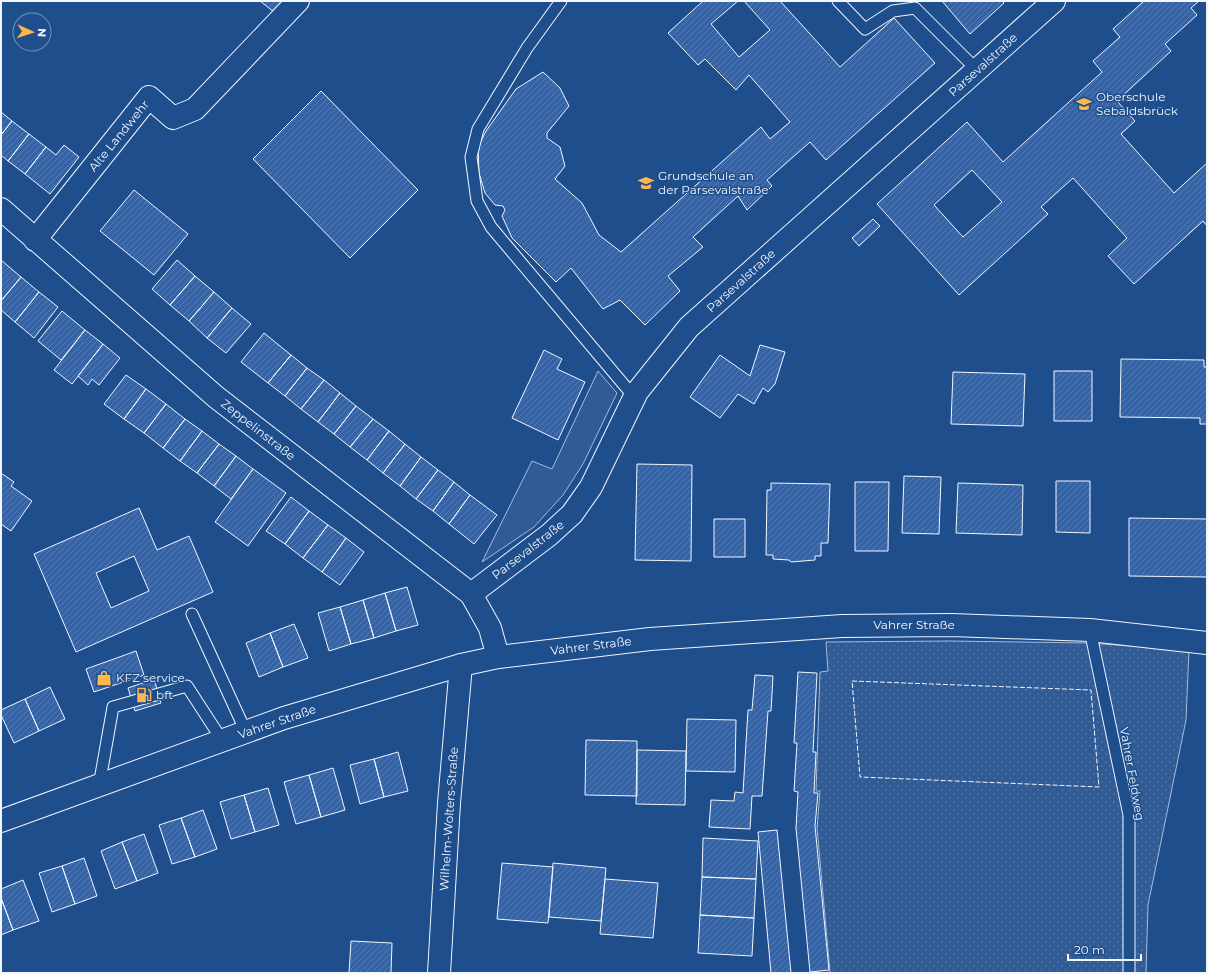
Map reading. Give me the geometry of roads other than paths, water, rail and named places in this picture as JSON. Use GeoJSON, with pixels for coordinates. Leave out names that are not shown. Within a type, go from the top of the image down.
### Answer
{"type":"FeatureCollection","features":[{"type":"Feature","properties":{"kind":"street","name":"Alte Landwehr"},"geometry":{"type":"LineString","coordinates":[[35,240],[149,98],[173,118],[196,109],[298,1]]}},
{"type":"Feature","properties":{"kind":"street","name":"Parsevalstraße"},"geometry":{"type":"LineString","coordinates":[[471,594],[549,535],[572,514],[591,487],[635,398],[689,327],[1054,1]]}},
{"type":"Feature","properties":{"kind":"street","name":"Zeppelinstraße"},"geometry":{"type":"LineString","coordinates":[[2,213],[216,398],[471,594],[490,628],[498,657]]}},
{"type":"Feature","properties":{"kind":"street","name":"Vahrer Straße"},"geometry":{"type":"LineString","coordinates":[[1,821],[99,787],[284,718],[461,665],[498,657],[650,639],[842,626],[952,625],[1090,630],[1207,644]]}},
{"type":"Feature","properties":{"kind":"street","name":"Wilhelm-Wolters-Straße"},"geometry":{"type":"LineString","coordinates":[[439,973],[449,803],[461,665]]}},
{"type":"Feature","properties":{"kind":"lane"},"geometry":{"type":"LineString","coordinates":[[562,1],[527,48],[478,130],[471,157],[477,201],[491,227],[635,398]]}},
{"type":"Feature","properties":{"kind":"lane"},"geometry":{"type":"LineString","coordinates":[[838,1],[865,29],[893,11],[915,8],[978,70]]}},
{"type":"Feature","properties":{"kind":"lane"},"geometry":{"type":"LineString","coordinates":[[192,614],[246,732]]}},
{"type":"Feature","properties":{"kind":"lane","name":"Vahrer Feldweg"},"geometry":{"type":"LineString","coordinates":[[1090,630],[1129,815],[1129,973]]}},
{"type":"Feature","properties":{"kind":"lane"},"geometry":{"type":"LineString","coordinates":[[99,787],[114,708],[187,686],[222,740]]}},
{"type":"Feature","properties":{"kind":"place","name":"Oberschule Sebaldsbrück"},"geometry":{"type":"Point","coordinates":[1084,104]}},
{"type":"Feature","properties":{"kind":"place","name":"Grundschule an der Parsevalstraße"},"geometry":{"type":"Point","coordinates":[646,183]}},
{"type":"Feature","properties":{"kind":"place","name":"KFZ service"},"geometry":{"type":"Point","coordinates":[104,678]}},
{"type":"Feature","properties":{"kind":"place","name":"bft"},"geometry":{"type":"Point","coordinates":[144,695]}}]}
